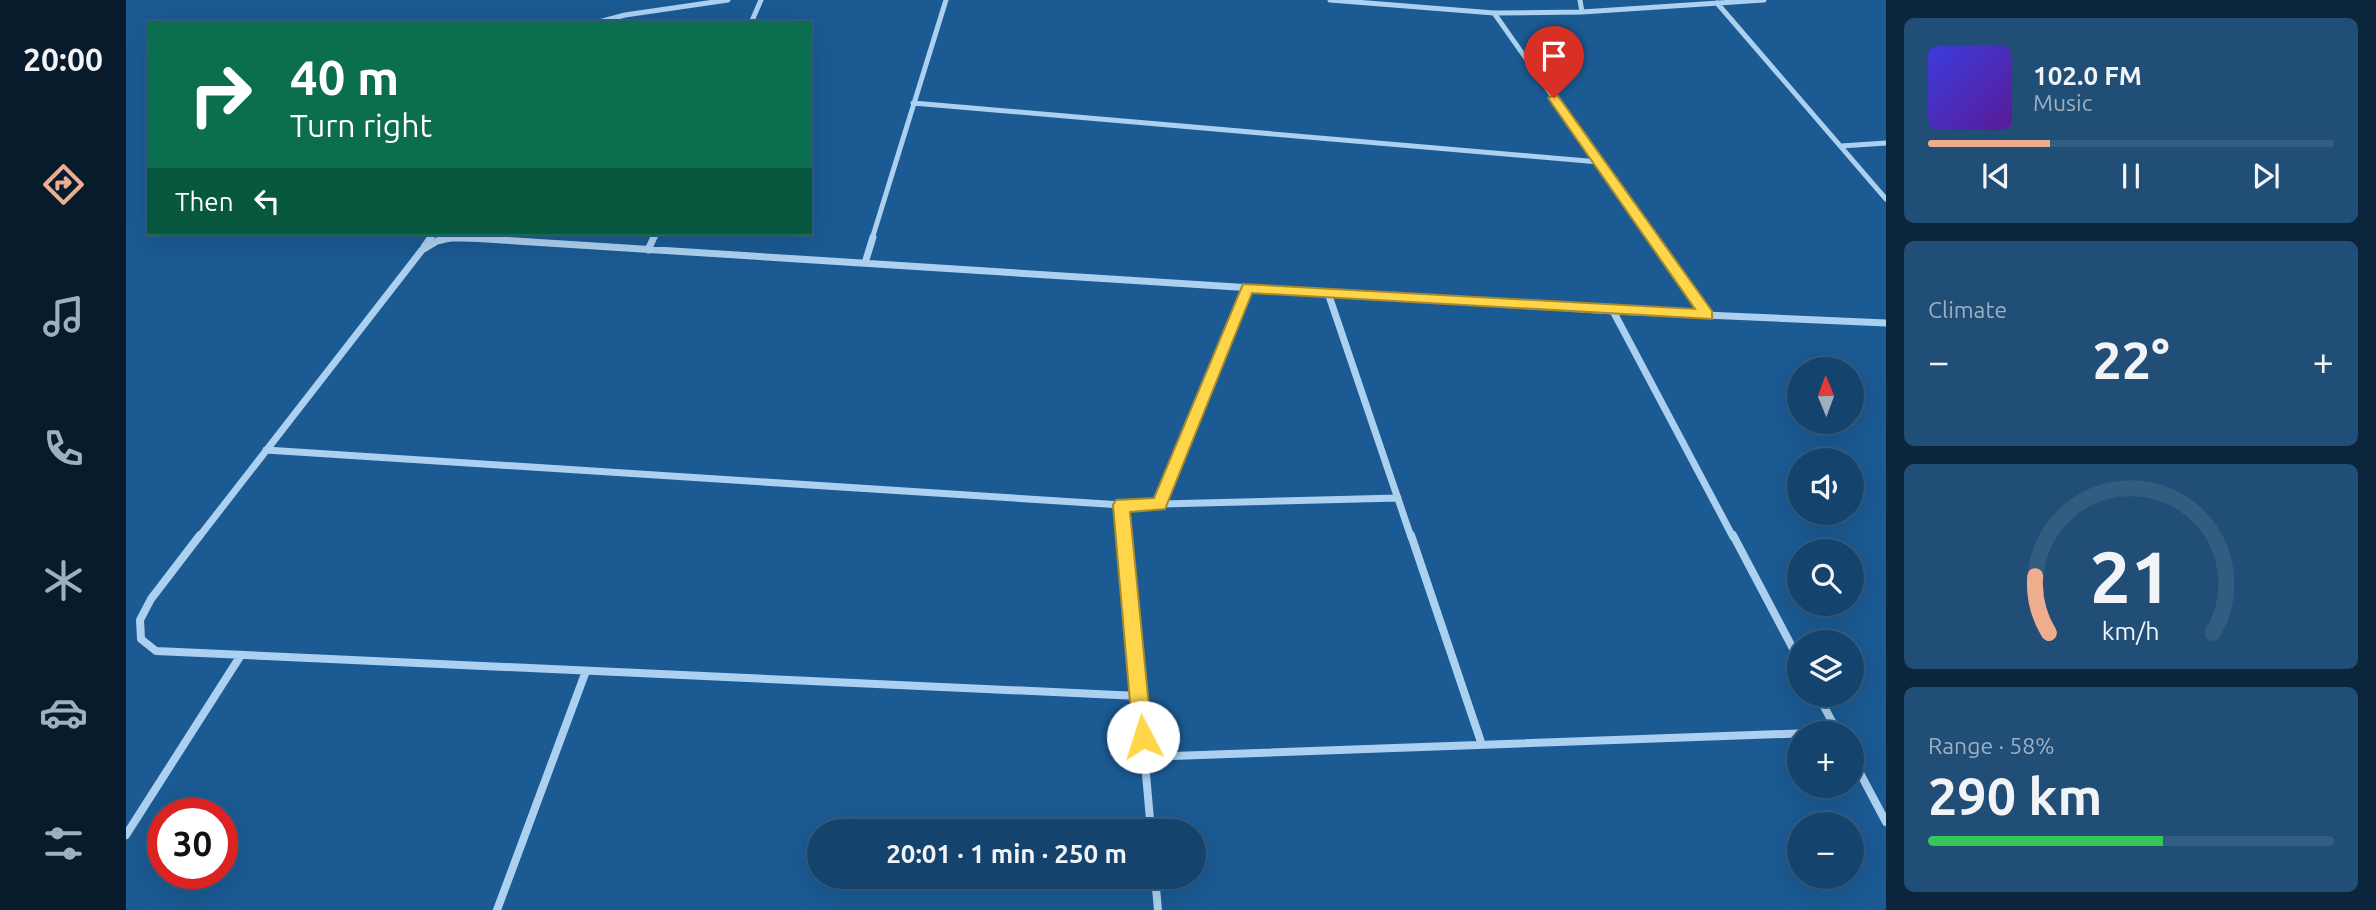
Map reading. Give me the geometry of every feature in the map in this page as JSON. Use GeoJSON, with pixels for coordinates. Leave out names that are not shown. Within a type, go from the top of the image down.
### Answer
{"type":"FeatureCollection","features":[{"type":"Feature","properties":{"kind":"street"},"geometry":{"type":"LineString","coordinates":[[602,21],[625,15],[728,0]]}},
{"type":"Feature","properties":{"kind":"street"},"geometry":{"type":"LineString","coordinates":[[752,21],[761,0]]}},
{"type":"Feature","properties":{"kind":"street"},"geometry":{"type":"LineString","coordinates":[[865,263],[946,0]]}},
{"type":"Feature","properties":{"kind":"street"},"geometry":{"type":"LineString","coordinates":[[1329,0],[1494,13],[1582,12],[1764,0]]}},
{"type":"Feature","properties":{"kind":"street"},"geometry":{"type":"LineString","coordinates":[[1580,0],[1582,12]]}},
{"type":"Feature","properties":{"kind":"street"},"geometry":{"type":"LineString","coordinates":[[1717,3],[1886,199]]}},
{"type":"Feature","properties":{"kind":"street"},"geometry":{"type":"LineString","coordinates":[[1494,13],[1707,315]]}},
{"type":"Feature","properties":{"kind":"street"},"geometry":{"type":"LineString","coordinates":[[913,103],[1599,162]]}},
{"type":"Feature","properties":{"kind":"street"},"geometry":{"type":"LineString","coordinates":[[1841,146],[1886,143]]}},
{"type":"Feature","properties":{"kind":"street"},"geometry":{"type":"LineString","coordinates":[[433,235],[151,598],[140,620],[141,639],[156,651],[1139,696]]}},
{"type":"Feature","properties":{"kind":"street"},"geometry":{"type":"LineString","coordinates":[[648,250],[655,235]]}},
{"type":"Feature","properties":{"kind":"street"},"geometry":{"type":"LineString","coordinates":[[422,250],[437,241],[454,237],[1612,311],[1886,323]]}},
{"type":"Feature","properties":{"kind":"street"},"geometry":{"type":"LineString","coordinates":[[1159,505],[1248,288]]}},
{"type":"Feature","properties":{"kind":"street"},"geometry":{"type":"LineString","coordinates":[[1328,293],[1482,745]]}},
{"type":"Feature","properties":{"kind":"street"},"geometry":{"type":"LineString","coordinates":[[1612,311],[1787,638]]}},
{"type":"Feature","properties":{"kind":"street"},"geometry":{"type":"LineString","coordinates":[[266,450],[1122,505],[1398,498]]}},
{"type":"Feature","properties":{"kind":"street"},"geometry":{"type":"LineString","coordinates":[[1122,505],[1150,819]]}},
{"type":"Feature","properties":{"kind":"street"},"geometry":{"type":"LineString","coordinates":[[126,835],[241,655]]}},
{"type":"Feature","properties":{"kind":"street"},"geometry":{"type":"LineString","coordinates":[[497,910],[586,671]]}},
{"type":"Feature","properties":{"kind":"street"},"geometry":{"type":"LineString","coordinates":[[1144,757],[1787,734]]}},
{"type":"Feature","properties":{"kind":"street"},"geometry":{"type":"LineString","coordinates":[[1864,781],[1886,822]]}},
{"type":"Feature","properties":{"kind":"street"},"geometry":{"type":"LineString","coordinates":[[1156,889],[1158,910]]}},
{"type":"Feature","properties":{"kind":"route"},"geometry":{"type":"LineString","coordinates":[[1143,737],[1122,505],[1159,505],[1248,288],[1707,315],[1554,98]]}}]}
